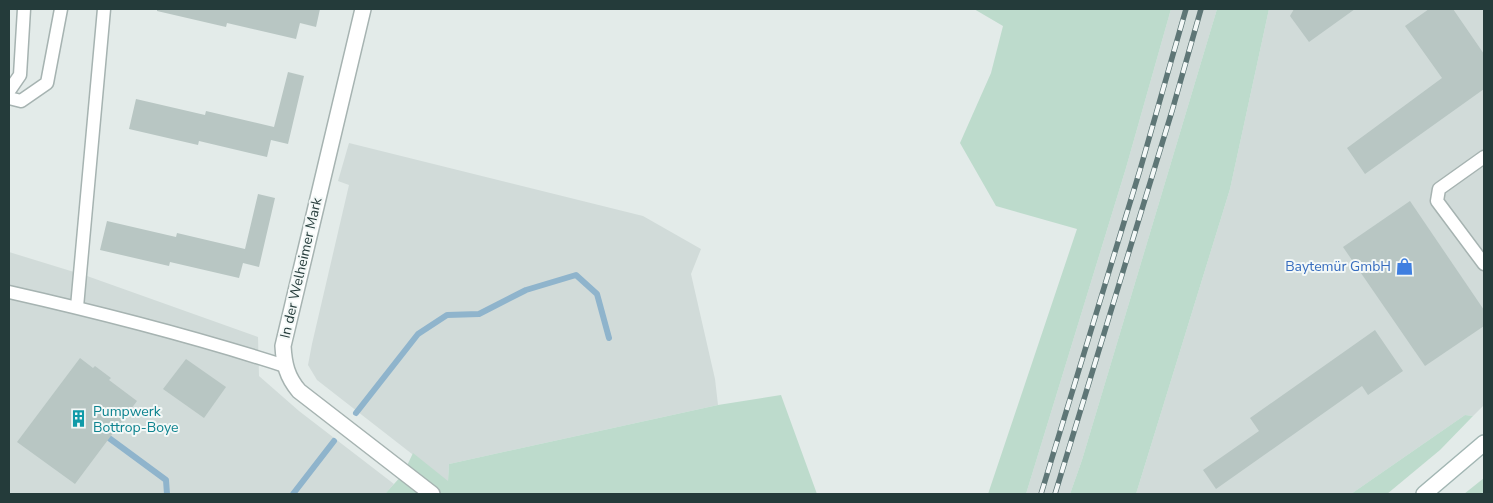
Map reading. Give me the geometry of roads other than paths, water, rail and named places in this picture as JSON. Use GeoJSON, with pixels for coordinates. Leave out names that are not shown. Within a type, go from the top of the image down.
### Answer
{"type":"FeatureCollection","features":[{"type":"Feature","properties":{"kind":"street","name":"In der Welheimer Mark"},"geometry":{"type":"LineString","coordinates":[[363,9],[283,346],[285,366],[292,383],[299,391],[432,494]]}},
{"type":"Feature","properties":{"kind":"street"},"geometry":{"type":"LineString","coordinates":[[1424,494],[1484,443]]}},
{"type":"Feature","properties":{"kind":"lane"},"geometry":{"type":"LineString","coordinates":[[9,91],[20,75],[24,9]]}},
{"type":"Feature","properties":{"kind":"lane"},"geometry":{"type":"LineString","coordinates":[[9,98],[21,101],[47,83],[61,9]]}},
{"type":"Feature","properties":{"kind":"lane"},"geometry":{"type":"LineString","coordinates":[[77,307],[104,9]]}},
{"type":"Feature","properties":{"kind":"lane"},"geometry":{"type":"LineString","coordinates":[[1484,157],[1439,189],[1437,201],[1484,264]]}},
{"type":"Feature","properties":{"kind":"lane"},"geometry":{"type":"LineString","coordinates":[[9,292],[77,307],[237,350],[285,366]]}},
{"type":"Feature","properties":{"kind":"waterway"},"geometry":{"type":"LineString","coordinates":[[356,413],[418,334],[447,315],[479,314],[526,290],[576,275],[597,294],[609,338]]}},
{"type":"Feature","properties":{"kind":"waterway"},"geometry":{"type":"LineString","coordinates":[[109,438],[166,480],[167,494]]}},
{"type":"Feature","properties":{"kind":"waterway"},"geometry":{"type":"LineString","coordinates":[[293,494],[334,441]]}},
{"type":"Feature","properties":{"kind":"railway"},"geometry":{"type":"LineString","coordinates":[[1041,494],[1140,170],[1186,9]]}},
{"type":"Feature","properties":{"kind":"railway"},"geometry":{"type":"LineString","coordinates":[[1055,494],[1172,111],[1201,9]]}},
{"type":"Feature","properties":{"kind":"place","name":"Baytemür GmbH"},"geometry":{"type":"Point","coordinates":[1405,266]}},
{"type":"Feature","properties":{"kind":"place","name":"Pumpwerk Bottrop-Boye"},"geometry":{"type":"Point","coordinates":[79,419]}}]}
